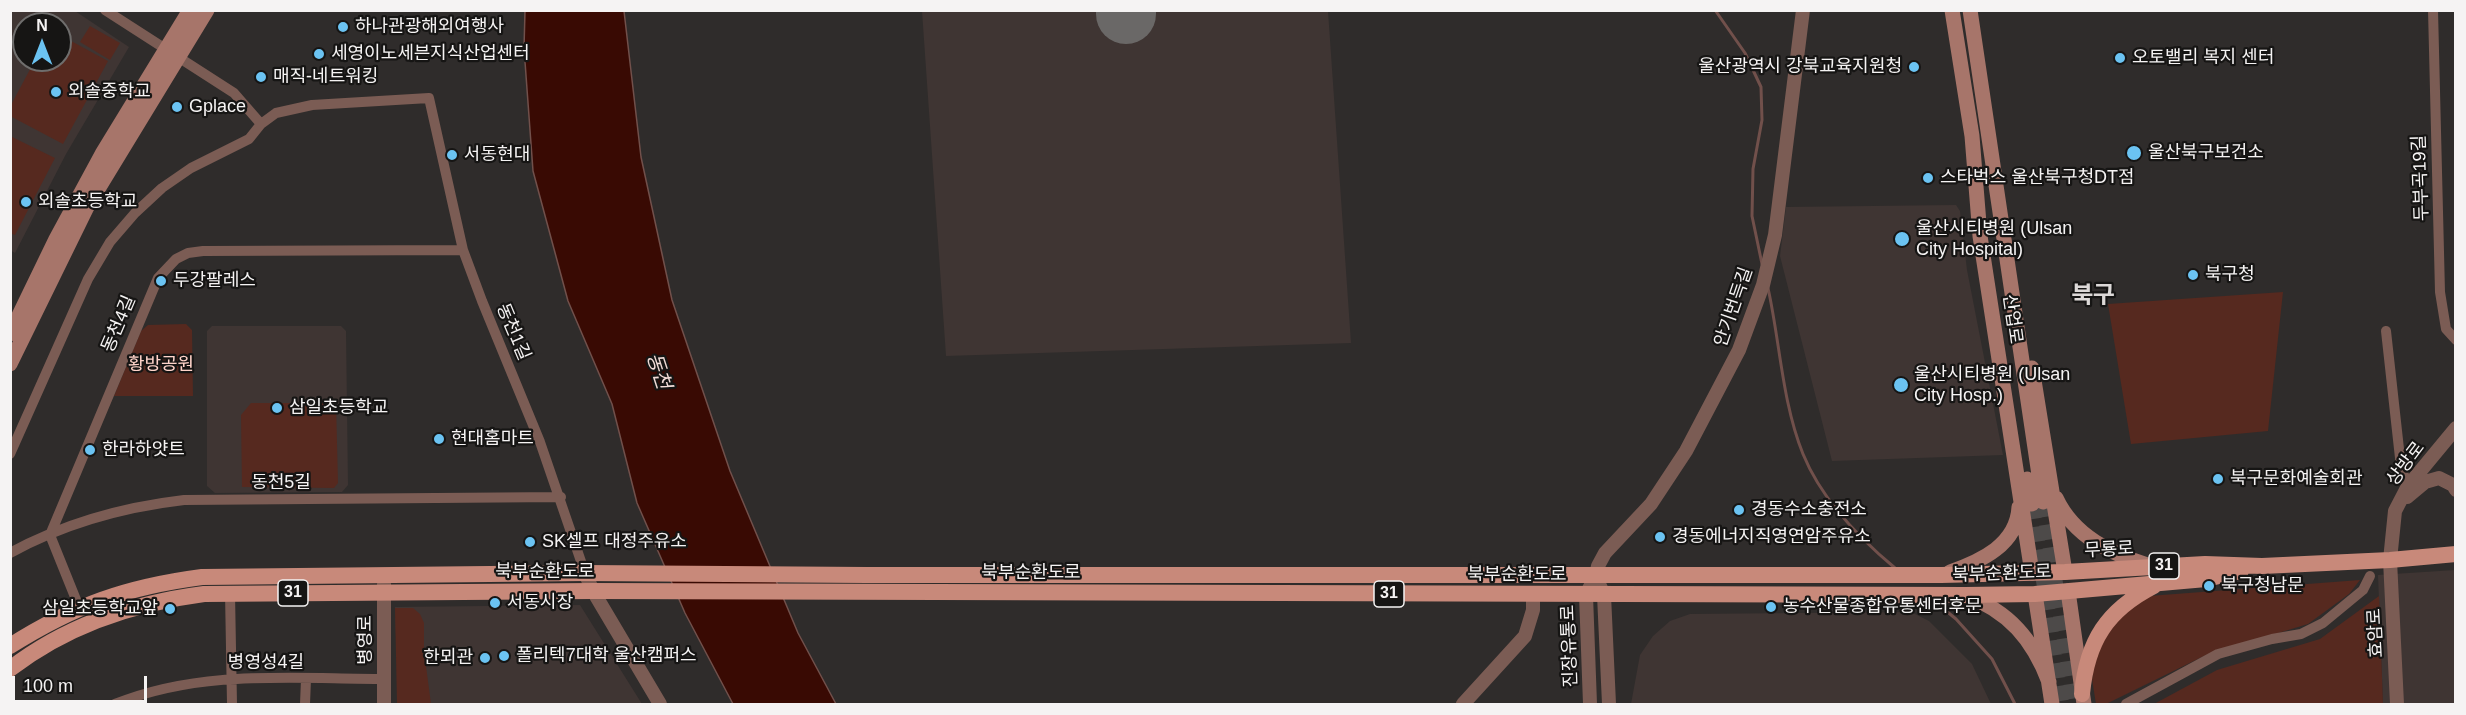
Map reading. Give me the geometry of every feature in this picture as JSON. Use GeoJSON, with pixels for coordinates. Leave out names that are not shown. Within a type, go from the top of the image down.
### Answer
{"type":"FeatureCollection","features":[{"type":"Feature","properties":{"kind":"main road"},"geometry":{"type":"LineString","coordinates":[[10,364],[87,207],[172,54],[190,10]]}},
{"type":"Feature","properties":{"kind":"main road"},"geometry":{"type":"LineString","coordinates":[[10,334],[56,239],[102,154],[172,54],[207,10]]}},
{"type":"Feature","properties":{"kind":"main road","name":"산업로"},"geometry":{"type":"LineString","coordinates":[[1952,10],[1972,135],[1980,236],[2031,501]]}},
{"type":"Feature","properties":{"kind":"main road","name":"산업로"},"geometry":{"type":"LineString","coordinates":[[1970,10],[1988,132],[2031,501],[2032,573],[2052,705]]}},
{"type":"Feature","properties":{"kind":"main road","name":"산업로"},"geometry":{"type":"LineString","coordinates":[[1988,132],[2019,289],[2068,591],[2083,699]]}},
{"type":"Feature","properties":{"kind":"main road"},"geometry":{"type":"LineString","coordinates":[[2051,484],[2058,502],[2067,515],[2092,542],[2107,551],[2153,567]]}},
{"type":"Feature","properties":{"kind":"main road"},"geometry":{"type":"LineString","coordinates":[[1937,575],[1982,559],[2002,544],[2031,501]]}},
{"type":"Feature","properties":{"kind":"main road","name":"무룡로"},"geometry":{"type":"LineString","coordinates":[[2065,572],[2205,564],[2262,566],[2390,560],[2456,554]]}},
{"type":"Feature","properties":{"kind":"main road","name":"무룡로"},"geometry":{"type":"LineString","coordinates":[[2068,591],[2206,579],[2262,566]]}},
{"type":"Feature","properties":{"kind":"main road","name":"북부순환도로"},"geometry":{"type":"LineString","coordinates":[[10,646],[79,607],[139,587],[202,577],[585,573],[1878,576],[2065,572]]}},
{"type":"Feature","properties":{"kind":"main road"},"geometry":{"type":"LineString","coordinates":[[2083,699],[2086,660],[2099,632],[2122,608],[2145,591],[2164,583]]}},
{"type":"Feature","properties":{"kind":"main road","name":"북부순환도로"},"geometry":{"type":"LineString","coordinates":[[10,669],[45,645],[116,613],[172,598],[230,593],[593,591],[1961,595],[2068,591]]}},
{"type":"Feature","properties":{"kind":"main road"},"geometry":{"type":"LineString","coordinates":[[1961,595],[1978,600],[2002,614],[2024,636],[2040,658],[2049,682]]}},
{"type":"Feature","properties":{"kind":"street"},"geometry":{"type":"LineString","coordinates":[[10,454],[81,293],[110,242],[135,213],[162,188],[191,168],[249,139],[261,124],[234,93],[105,10]]}},
{"type":"Feature","properties":{"kind":"street","name":"안기번득길"},"geometry":{"type":"LineString","coordinates":[[1596,575],[1601,558],[1651,504],[1686,452],[1722,385],[1753,313],[1774,235],[1803,10]]}},
{"type":"Feature","properties":{"kind":"street","name":"두부곡19길"},"geometry":{"type":"LineString","coordinates":[[2433,10],[2440,292],[2446,328],[2456,340]]}},
{"type":"Feature","properties":{"kind":"street","name":"동천1길"},"geometry":{"type":"LineString","coordinates":[[261,124],[276,113],[312,105],[429,98],[463,250],[561,497],[585,573]]}},
{"type":"Feature","properties":{"kind":"street","name":"동천4길"},"geometry":{"type":"LineString","coordinates":[[50,534],[139,319],[158,278],[166,267],[188,253],[203,251],[463,250]]}},
{"type":"Feature","properties":{"kind":"street"},"geometry":{"type":"LineString","coordinates":[[2386,331],[2401,467],[2408,486]]}},
{"type":"Feature","properties":{"kind":"street","name":"상방로"},"geometry":{"type":"LineString","coordinates":[[2390,560],[2394,511],[2408,486],[2456,428]]}},
{"type":"Feature","properties":{"kind":"street"},"geometry":{"type":"LineString","coordinates":[[2398,504],[2425,482],[2439,478],[2453,485],[2456,490]]}},
{"type":"Feature","properties":{"kind":"street","name":"동천5길"},"geometry":{"type":"LineString","coordinates":[[10,553],[50,534],[120,511],[184,500],[561,497]]}},
{"type":"Feature","properties":{"kind":"street"},"geometry":{"type":"LineString","coordinates":[[50,534],[79,607]]}},
{"type":"Feature","properties":{"kind":"street","name":"효암로"},"geometry":{"type":"LineString","coordinates":[[2390,560],[2397,705]]}},
{"type":"Feature","properties":{"kind":"street"},"geometry":{"type":"LineString","coordinates":[[585,573],[593,591],[660,705]]}},
{"type":"Feature","properties":{"kind":"street","name":"병영로"},"geometry":{"type":"LineString","coordinates":[[384,575],[384,705]]}},
{"type":"Feature","properties":{"kind":"street","name":"진장유통로"},"geometry":{"type":"LineString","coordinates":[[1590,705],[1586,595],[1596,575]]}},
{"type":"Feature","properties":{"kind":"street","name":"진장유통로"},"geometry":{"type":"LineString","coordinates":[[1596,575],[1604,595],[1609,705]]}},
{"type":"Feature","properties":{"kind":"street"},"geometry":{"type":"LineString","coordinates":[[2126,705],[2218,654],[2272,639],[2301,634],[2323,623],[2363,590],[2370,576]]}},
{"type":"Feature","properties":{"kind":"street"},"geometry":{"type":"LineString","coordinates":[[230,593],[232,705]]}},
{"type":"Feature","properties":{"kind":"street"},"geometry":{"type":"LineString","coordinates":[[1463,705],[1525,636],[1533,610],[1533,595]]}},
{"type":"Feature","properties":{"kind":"street","name":"병영성4길"},"geometry":{"type":"LineString","coordinates":[[116,705],[141,694],[169,686],[231,678],[384,679]]}},
{"type":"Feature","properties":{"kind":"street"},"geometry":{"type":"LineString","coordinates":[[305,705],[306,679]]}},
{"type":"Feature","properties":{"kind":"shaded area","name":"외솔중학교"},"geometry":{"type":"Polygon","coordinates":[[[10,11],[75,11],[129,47],[66,154],[15,253],[10,250],[10,11]]]}},
{"type":"Feature","properties":{"kind":"shaded area"},"geometry":{"type":"Polygon","coordinates":[[[922,11],[1328,11],[1351,343],[946,356],[922,11]]]}},
{"type":"Feature","properties":{"kind":"shaded area","name":"울산시티병원 (Ulsan City Hosp.)"},"geometry":{"type":"Polygon","coordinates":[[[1956,205],[1960,211],[1967,270],[2003,455],[1832,461],[1780,256],[1786,207],[1956,205]]]}},
{"type":"Feature","properties":{"kind":"shaded area","name":"삼일초등학교"},"geometry":{"type":"Polygon","coordinates":[[[212,326],[341,326],[346,331],[348,485],[342,492],[215,493],[207,486],[207,331],[212,326]]]}},
{"type":"Feature","properties":{"kind":"shaded area"},"geometry":{"type":"Polygon","coordinates":[[[2455,570],[2455,704],[2383,704],[2378,575],[2455,570]]]}},
{"type":"Feature","properties":{"kind":"shaded area","name":"폴리텍7대학 울산캠퍼스"},"geometry":{"type":"Polygon","coordinates":[[[580,605],[642,704],[398,704],[395,607],[580,605]]]}},
{"type":"Feature","properties":{"kind":"shaded area"},"geometry":{"type":"Polygon","coordinates":[[[1911,612],[1929,621],[1972,664],[1991,704],[1631,704],[1640,655],[1653,636],[1670,621],[1690,614],[1911,612]]]}},
{"type":"Feature","properties":{"kind":"green space"},"geometry":{"type":"Polygon","coordinates":[[[90,26],[120,43],[110,60],[80,42],[90,26]]]}},
{"type":"Feature","properties":{"kind":"green space"},"geometry":{"type":"Polygon","coordinates":[[[72,42],[108,61],[63,144],[10,116],[11,105],[29,72],[72,72],[72,42]]]}},
{"type":"Feature","properties":{"kind":"green space","name":"외솔초등학교"},"geometry":{"type":"Polygon","coordinates":[[[10,136],[55,158],[15,235],[10,233],[10,136]]]}},
{"type":"Feature","properties":{"kind":"green space"},"geometry":{"type":"Polygon","coordinates":[[[2283,292],[2268,431],[2131,444],[2108,304],[2283,292]]]}},
{"type":"Feature","properties":{"kind":"green space","name":"황방공원"},"geometry":{"type":"Polygon","coordinates":[[[186,324],[192,330],[193,396],[114,396],[141,331],[148,325],[186,324]]]}},
{"type":"Feature","properties":{"kind":"green space"},"geometry":{"type":"Polygon","coordinates":[[[251,403],[336,403],[338,483],[334,488],[242,487],[241,415],[251,403]]]}},
{"type":"Feature","properties":{"kind":"green space"},"geometry":{"type":"Polygon","coordinates":[[[2360,580],[2349,594],[2308,624],[2206,655],[2106,704],[2096,704],[2092,679],[2096,648],[2121,614],[2149,596],[2360,580]]]}},
{"type":"Feature","properties":{"kind":"green space"},"geometry":{"type":"Polygon","coordinates":[[[2379,596],[2383,704],[2154,704],[2217,670],[2320,639],[2379,596]]]}},
{"type":"Feature","properties":{"kind":"green space"},"geometry":{"type":"Polygon","coordinates":[[[395,608],[413,608],[420,614],[424,623],[424,651],[431,704],[397,704],[395,608]]]}},
{"type":"Feature","properties":{"kind":"water","name":"동천"},"geometry":{"type":"Polygon","coordinates":[[[525,11],[624,11],[641,157],[672,300],[730,471],[798,633],[836,704],[733,704],[685,613],[637,503],[612,404],[568,301],[533,171],[524,48],[525,11]]]}},
{"type":"Feature","properties":{"kind":"waterway"},"geometry":{"type":"LineString","coordinates":[[1715,10],[1745,53],[1761,87],[1762,120],[1753,169],[1752,216],[1762,264]]}},
{"type":"Feature","properties":{"kind":"waterway"},"geometry":{"type":"LineString","coordinates":[[1768,288],[1790,414],[1803,454],[1820,486],[1842,516],[1895,568]]}},
{"type":"Feature","properties":{"kind":"waterway"},"geometry":{"type":"LineString","coordinates":[[1934,601],[1956,619],[1992,659],[2015,704]]}},
{"type":"Feature","properties":{"kind":"tunnel"},"geometry":{"type":"LineString","coordinates":[[2043,502],[2074,704]]}},
{"type":"Feature","properties":{"kind":"tunnel"},"geometry":{"type":"LineString","coordinates":[[2032,504],[2062,704]]}},
{"type":"Feature","properties":{"kind":"place","name":"하나관광해외여행사"},"geometry":{"type":"Point","coordinates":[343,27]}},
{"type":"Feature","properties":{"kind":"place","name":"세영이노세븐지식산업센터"},"geometry":{"type":"Point","coordinates":[319,54]}},
{"type":"Feature","properties":{"kind":"place","name":"오토밸리 복지 센터"},"geometry":{"type":"Point","coordinates":[2120,58]}},
{"type":"Feature","properties":{"kind":"place","name":"울산광역시 강북교육지원청"},"geometry":{"type":"Point","coordinates":[1914,67]}},
{"type":"Feature","properties":{"kind":"place","name":"매직-네트워킹"},"geometry":{"type":"Point","coordinates":[261,77]}},
{"type":"Feature","properties":{"kind":"place","name":"외솔중학교"},"geometry":{"type":"Point","coordinates":[56,92]}},
{"type":"Feature","properties":{"kind":"place","name":"Gplace"},"geometry":{"type":"Point","coordinates":[177,107]}},
{"type":"Feature","properties":{"kind":"place","name":"울산북구보건소"},"geometry":{"type":"Point","coordinates":[2134,153]}},
{"type":"Feature","properties":{"kind":"place","name":"서동현대"},"geometry":{"type":"Point","coordinates":[452,155]}},
{"type":"Feature","properties":{"kind":"place","name":"스타벅스 울산북구청DT점"},"geometry":{"type":"Point","coordinates":[1928,178]}},
{"type":"Feature","properties":{"kind":"place","name":"외솔초등학교"},"geometry":{"type":"Point","coordinates":[26,202]}},
{"type":"Feature","properties":{"kind":"place","name":"울산시티병원 (Ulsan City Hospital)"},"geometry":{"type":"Point","coordinates":[1902,239]}},
{"type":"Feature","properties":{"kind":"place","name":"북구청"},"geometry":{"type":"Point","coordinates":[2193,275]}},
{"type":"Feature","properties":{"kind":"place","name":"두강팔레스"},"geometry":{"type":"Point","coordinates":[161,281]}},
{"type":"Feature","properties":{"kind":"place","name":"울산시티병원 (Ulsan City Hosp.)"},"geometry":{"type":"Point","coordinates":[1901,385]}},
{"type":"Feature","properties":{"kind":"place","name":"삼일초등학교"},"geometry":{"type":"Point","coordinates":[277,408]}},
{"type":"Feature","properties":{"kind":"place","name":"현대홈마트"},"geometry":{"type":"Point","coordinates":[439,439]}},
{"type":"Feature","properties":{"kind":"place","name":"한라하얏트"},"geometry":{"type":"Point","coordinates":[90,450]}},
{"type":"Feature","properties":{"kind":"place","name":"북구문화예술회관"},"geometry":{"type":"Point","coordinates":[2218,479]}},
{"type":"Feature","properties":{"kind":"place","name":"경동수소충전소"},"geometry":{"type":"Point","coordinates":[1739,510]}},
{"type":"Feature","properties":{"kind":"place","name":"경동에너지직영연암주유소"},"geometry":{"type":"Point","coordinates":[1660,537]}},
{"type":"Feature","properties":{"kind":"place","name":"SK셀프 대정주유소"},"geometry":{"type":"Point","coordinates":[530,542]}},
{"type":"Feature","properties":{"kind":"place","name":"북구청남문"},"geometry":{"type":"Point","coordinates":[2209,586]}},
{"type":"Feature","properties":{"kind":"place","name":"서동시장"},"geometry":{"type":"Point","coordinates":[495,603]}},
{"type":"Feature","properties":{"kind":"place","name":"농수산물종합유통센터후문"},"geometry":{"type":"Point","coordinates":[1771,607]}},
{"type":"Feature","properties":{"kind":"place","name":"삼일초등학교앞"},"geometry":{"type":"Point","coordinates":[170,609]}},
{"type":"Feature","properties":{"kind":"place","name":"폴리텍7대학 울산캠퍼스"},"geometry":{"type":"Point","coordinates":[504,656]}},
{"type":"Feature","properties":{"kind":"place","name":"한뫼관"},"geometry":{"type":"Point","coordinates":[485,658]}},
{"type":"Feature","properties":{"kind":"district","name":"북구"},"geometry":{"type":"Point","coordinates":[2093,296]}}]}
